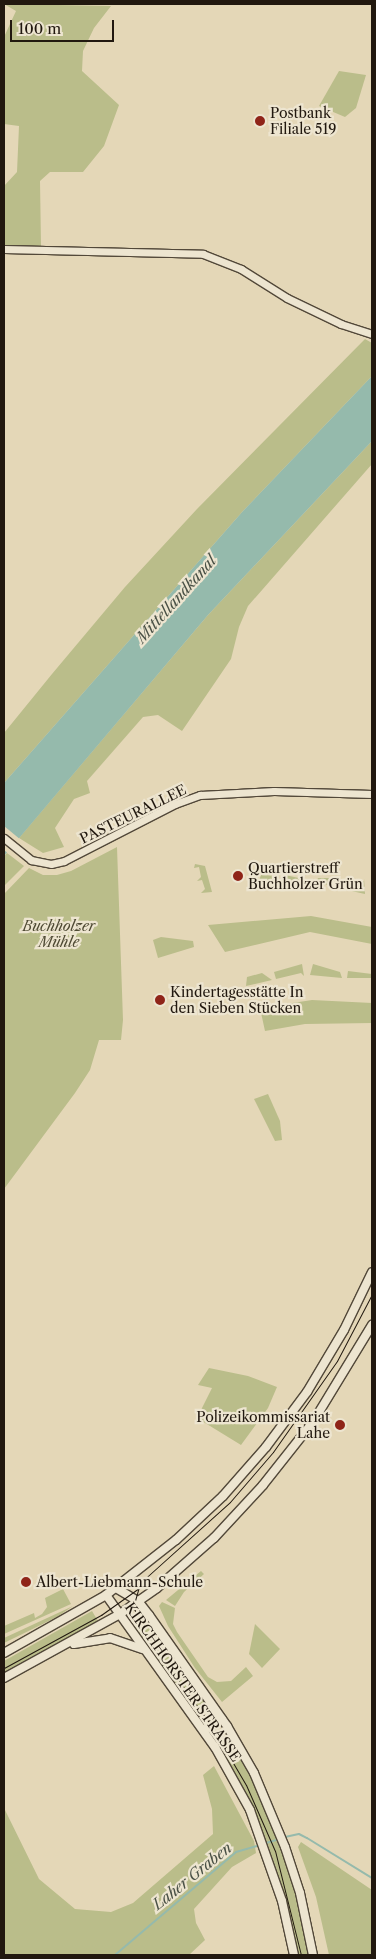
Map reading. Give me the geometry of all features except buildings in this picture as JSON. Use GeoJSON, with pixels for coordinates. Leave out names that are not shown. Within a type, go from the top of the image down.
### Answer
{"type":"FeatureCollection","features":[{"type":"Feature","properties":{"kind":"main road"},"geometry":{"type":"LineString","coordinates":[[4,1653],[48,1631],[116,1588],[216,1502],[266,1448],[329,1357],[372,1272]]}},
{"type":"Feature","properties":{"kind":"main road"},"geometry":{"type":"LineString","coordinates":[[4,1678],[120,1614],[182,1567],[263,1485],[335,1390],[372,1325]]}},
{"type":"Feature","properties":{"kind":"main road","name":"KIRCHHORSTER STRASSE"},"geometry":{"type":"LineString","coordinates":[[116,1588],[138,1601],[222,1719],[254,1774],[280,1832],[300,1893],[313,1955]]}},
{"type":"Feature","properties":{"kind":"main road","name":"KIRCHHORSTER STRASSE"},"geometry":{"type":"LineString","coordinates":[[106,1595],[204,1730],[230,1771],[267,1853],[282,1902],[294,1955]]}},
{"type":"Feature","properties":{"kind":"main road"},"geometry":{"type":"LineString","coordinates":[[64,1646],[110,1638],[133,1644],[146,1651]]}},
{"type":"Feature","properties":{"kind":"main road"},"geometry":{"type":"LineString","coordinates":[[204,1730],[222,1719]]}},
{"type":"Feature","properties":{"kind":"street"},"geometry":{"type":"LineString","coordinates":[[4,249],[203,254],[241,269],[296,302],[341,324],[372,334]]}},
{"type":"Feature","properties":{"kind":"street","name":"PASTEURALLEE"},"geometry":{"type":"LineString","coordinates":[[4,838],[25,855],[44,864],[64,861],[160,811],[200,796],[274,791],[372,794]]}},
{"type":"Feature","properties":{"kind":"green space"},"geometry":{"type":"Polygon","coordinates":[[[4,4],[111,6],[94,28],[83,51],[82,71],[119,105],[104,146],[83,172],[50,172],[40,181],[41,246],[4,246],[4,186],[17,172],[19,126],[4,124],[4,37],[16,11],[4,4]]]}},
{"type":"Feature","properties":{"kind":"green space"},"geometry":{"type":"Polygon","coordinates":[[[339,71],[366,75],[356,108],[345,117],[319,106],[339,71]]]}},
{"type":"Feature","properties":{"kind":"green space"},"geometry":{"type":"Polygon","coordinates":[[[365,339],[372,343],[372,376],[243,511],[4,783],[4,733],[125,587],[197,509],[365,339]]]}},
{"type":"Feature","properties":{"kind":"green space"},"geometry":{"type":"Polygon","coordinates":[[[372,441],[372,464],[248,606],[239,627],[231,659],[182,731],[158,715],[143,717],[87,781],[90,793],[74,799],[55,828],[64,847],[43,853],[19,838],[208,615],[372,441]]]}},
{"type":"Feature","properties":{"kind":"green space","name":"Buchholzer Mühle"},"geometry":{"type":"Polygon","coordinates":[[[117,847],[123,1020],[121,1040],[99,1040],[90,1070],[4,1189],[4,894],[29,868],[43,875],[57,875],[71,871],[117,847]]]}},
{"type":"Feature","properties":{"kind":"green space"},"geometry":{"type":"Polygon","coordinates":[[[7,853],[24,866],[4,886],[4,856],[7,853]]]}},
{"type":"Feature","properties":{"kind":"green space"},"geometry":{"type":"Polygon","coordinates":[[[195,864],[205,866],[212,892],[201,893],[205,889],[202,880],[197,881],[201,877],[199,867],[194,868],[195,864]]]}},
{"type":"Feature","properties":{"kind":"green space"},"geometry":{"type":"Polygon","coordinates":[[[261,875],[276,876],[278,888],[258,884],[261,875]]]}},
{"type":"Feature","properties":{"kind":"green space"},"geometry":{"type":"Polygon","coordinates":[[[285,875],[308,880],[308,885],[287,887],[285,875]]]}},
{"type":"Feature","properties":{"kind":"green space"},"geometry":{"type":"Polygon","coordinates":[[[318,878],[337,878],[336,886],[316,883],[318,878]]]}},
{"type":"Feature","properties":{"kind":"green space"},"geometry":{"type":"Polygon","coordinates":[[[364,878],[365,894],[347,890],[345,882],[364,881],[364,878]]]}},
{"type":"Feature","properties":{"kind":"green space"},"geometry":{"type":"Polygon","coordinates":[[[311,916],[372,927],[372,944],[310,932],[225,952],[208,925],[311,916]]]}},
{"type":"Feature","properties":{"kind":"green space"},"geometry":{"type":"Polygon","coordinates":[[[161,937],[193,941],[194,947],[158,958],[153,940],[161,937]]]}},
{"type":"Feature","properties":{"kind":"green space"},"geometry":{"type":"Polygon","coordinates":[[[302,964],[304,976],[301,973],[276,979],[274,972],[302,964]]]}},
{"type":"Feature","properties":{"kind":"green space"},"geometry":{"type":"Polygon","coordinates":[[[313,964],[340,972],[342,978],[310,975],[313,964]]]}},
{"type":"Feature","properties":{"kind":"green space"},"geometry":{"type":"Polygon","coordinates":[[[348,971],[372,974],[372,978],[347,978],[348,971]]]}},
{"type":"Feature","properties":{"kind":"green space"},"geometry":{"type":"Polygon","coordinates":[[[262,973],[272,980],[246,986],[247,977],[262,973]]]}},
{"type":"Feature","properties":{"kind":"green space"},"geometry":{"type":"Polygon","coordinates":[[[312,1000],[372,1003],[372,1023],[305,1024],[265,1031],[260,1008],[312,1000]]]}},
{"type":"Feature","properties":{"kind":"green space"},"geometry":{"type":"Polygon","coordinates":[[[268,1094],[280,1121],[282,1140],[275,1141],[254,1099],[268,1094]]]}},
{"type":"Feature","properties":{"kind":"green space"},"geometry":{"type":"Polygon","coordinates":[[[209,1368],[248,1376],[277,1387],[268,1408],[241,1445],[197,1418],[212,1388],[198,1385],[209,1368]]]}},
{"type":"Feature","properties":{"kind":"green space"},"geometry":{"type":"Polygon","coordinates":[[[201,1571],[204,1574],[184,1592],[175,1606],[166,1600],[201,1571]]]}},
{"type":"Feature","properties":{"kind":"green space"},"geometry":{"type":"Polygon","coordinates":[[[63,1589],[71,1604],[4,1634],[4,1626],[34,1613],[35,1618],[42,1614],[47,1607],[45,1598],[63,1589]]]}},
{"type":"Feature","properties":{"kind":"green space"},"geometry":{"type":"Polygon","coordinates":[[[162,1602],[175,1608],[173,1624],[208,1677],[217,1682],[231,1681],[246,1667],[253,1676],[222,1702],[195,1668],[168,1626],[159,1606],[162,1602]]]}},
{"type":"Feature","properties":{"kind":"green space"},"geometry":{"type":"Polygon","coordinates":[[[73,1606],[57,1617],[4,1643],[4,1638],[73,1606]]]}},
{"type":"Feature","properties":{"kind":"green space"},"geometry":{"type":"Polygon","coordinates":[[[92,1611],[98,1621],[4,1673],[4,1661],[92,1611]]]}},
{"type":"Feature","properties":{"kind":"green space"},"geometry":{"type":"Polygon","coordinates":[[[147,1621],[207,1705],[198,1712],[132,1626],[137,1627],[147,1621]]]}},
{"type":"Feature","properties":{"kind":"green space"},"geometry":{"type":"Polygon","coordinates":[[[255,1624],[280,1649],[262,1668],[249,1654],[255,1624]]]}},
{"type":"Feature","properties":{"kind":"green space"},"geometry":{"type":"Polygon","coordinates":[[[230,1741],[250,1775],[278,1837],[294,1887],[310,1955],[298,1955],[268,1846],[242,1787],[221,1748],[230,1741]]]}},
{"type":"Feature","properties":{"kind":"green space"},"geometry":{"type":"Polygon","coordinates":[[[214,1766],[254,1841],[256,1853],[232,1867],[194,1909],[196,1923],[205,1940],[189,1955],[4,1955],[4,1808],[39,1879],[75,1909],[111,1912],[133,1903],[213,1834],[212,1809],[203,1775],[214,1766]]]}},
{"type":"Feature","properties":{"kind":"green space"},"geometry":{"type":"Polygon","coordinates":[[[301,1842],[372,1890],[372,1955],[329,1955],[316,1897],[298,1847],[301,1842]]]}},
{"type":"Feature","properties":{"kind":"water","name":"Mittellandkanal"},"geometry":{"type":"Polygon","coordinates":[[[372,376],[372,441],[208,615],[4,856],[4,783],[243,511],[372,376]]]}},
{"type":"Feature","properties":{"kind":"pier"},"geometry":{"type":"Polygon","coordinates":[[[4,826],[21,840],[9,854],[4,850],[4,826]]]}},
{"type":"Feature","properties":{"kind":"waterway","name":"Laher Graben"},"geometry":{"type":"LineString","coordinates":[[285,1837],[299,1834],[372,1878]]}},
{"type":"Feature","properties":{"kind":"waterway","name":"Laher Graben"},"geometry":{"type":"LineString","coordinates":[[266,1843],[280,1839]]}},
{"type":"Feature","properties":{"kind":"waterway","name":"Laher Graben"},"geometry":{"type":"LineString","coordinates":[[115,1955],[236,1852],[261,1845]]}},
{"type":"Feature","properties":{"kind":"tram line"},"geometry":{"type":"LineString","coordinates":[[301,1955],[275,1851],[246,1785],[211,1725],[137,1624],[134,1604],[140,1583],[230,1502],[273,1452],[337,1361],[372,1294]]}},
{"type":"Feature","properties":{"kind":"tram line"},"geometry":{"type":"LineString","coordinates":[[4,1668],[101,1615],[139,1588]]}},
{"type":"Feature","properties":{"kind":"place","name":"Postbank Filiale 519"},"geometry":{"type":"Point","coordinates":[260,121]}},
{"type":"Feature","properties":{"kind":"place","name":"Quartierstreff Buchholzer Grün"},"geometry":{"type":"Point","coordinates":[238,876]}},
{"type":"Feature","properties":{"kind":"place","name":"Kindertagesstätte In den Sieben Stücken"},"geometry":{"type":"Point","coordinates":[160,1000]}},
{"type":"Feature","properties":{"kind":"place","name":"Polizeikommissariat Lahe"},"geometry":{"type":"Point","coordinates":[340,1425]}},
{"type":"Feature","properties":{"kind":"place","name":"Albert-Liebmann-Schule"},"geometry":{"type":"Point","coordinates":[26,1582]}}]}
